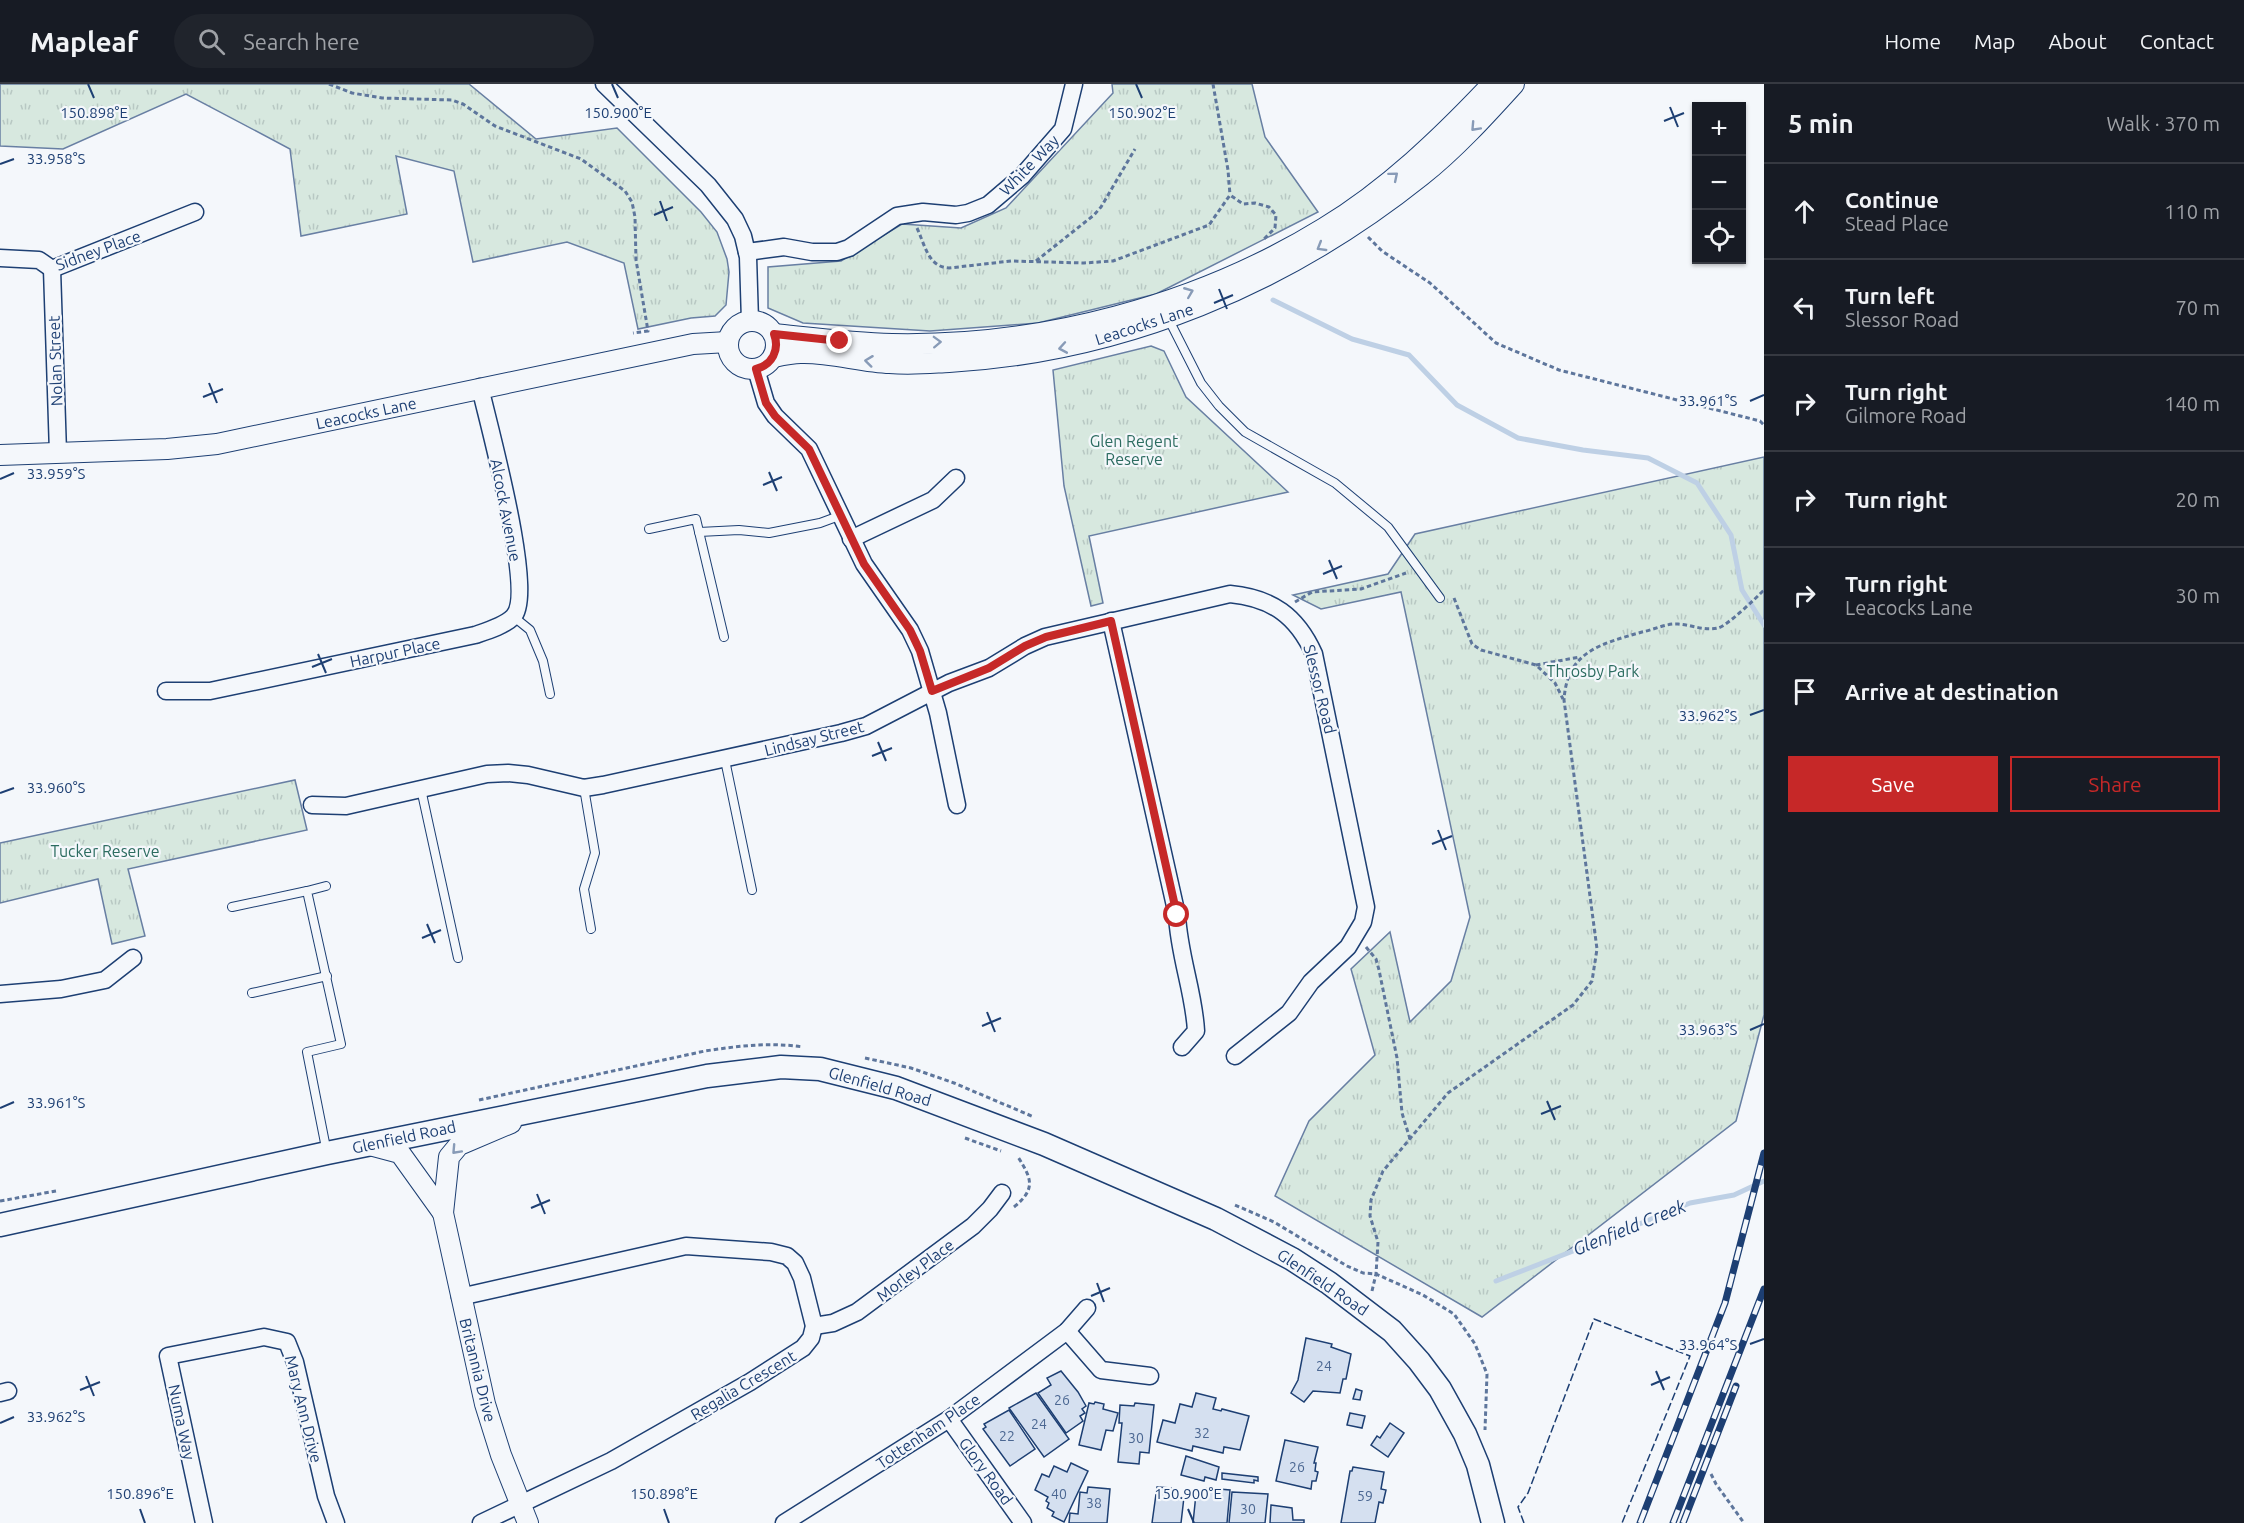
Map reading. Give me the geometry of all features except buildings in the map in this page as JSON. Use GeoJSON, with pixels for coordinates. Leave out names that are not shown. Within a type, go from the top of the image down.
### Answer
{"type":"FeatureCollection","features":[{"type":"Feature","properties":{"kind":"main road","name":"Glenfield Road"},"geometry":{"type":"LineString","coordinates":[[0,1225],[327,1153],[707,1076],[782,1067],[820,1069],[863,1078],[937,1102],[1044,1144],[1216,1219],[1292,1259],[1329,1282],[1392,1330],[1440,1389],[1465,1434],[1478,1465],[1493,1523]]}},
{"type":"Feature","properties":{"kind":"street"},"geometry":{"type":"LineString","coordinates":[[604,84],[723,201],[739,228],[747,252],[750,321]]}},
{"type":"Feature","properties":{"kind":"street","name":"White Way"},"geometry":{"type":"LineString","coordinates":[[747,252],[784,247],[812,252],[837,252],[849,248],[885,222],[910,213],[956,215],[988,206],[1022,176],[1063,129],[1074,84]]}},
{"type":"Feature","properties":{"kind":"street","name":"Leacocks Lane"},"geometry":{"type":"LineString","coordinates":[[774,334],[893,344],[955,342],[1014,336],[1165,311],[1261,263],[1324,228],[1369,197],[1412,162],[1492,84]]}},
{"type":"Feature","properties":{"kind":"street","name":"Leacocks Lane"},"geometry":{"type":"LineString","coordinates":[[774,357],[801,353],[891,364],[950,362],[1003,357],[1076,345],[1289,266],[1357,224],[1422,176],[1470,132],[1514,84]]}},
{"type":"Feature","properties":{"kind":"street","name":"Sidney Place"},"geometry":{"type":"LineString","coordinates":[[0,258],[39,260],[52,269],[195,212]]}},
{"type":"Feature","properties":{"kind":"street","name":"Nolan Street"},"geometry":{"type":"LineString","coordinates":[[52,269],[58,453]]}},
{"type":"Feature","properties":{"kind":"street"},"geometry":{"type":"LineString","coordinates":[[750,321],[761,322],[774,334],[777,345],[774,357],[766,365],[749,370],[737,364],[729,354],[728,342],[736,326],[750,321]]}},
{"type":"Feature","properties":{"kind":"street","name":"Leacocks Lane"},"geometry":{"type":"LineString","coordinates":[[0,455],[167,449],[217,444],[693,344],[728,342]]}},
{"type":"Feature","properties":{"kind":"street"},"geometry":{"type":"LineString","coordinates":[[756,369],[766,403],[775,416],[809,449],[839,516],[864,564],[910,630],[920,651],[932,691],[957,805]]}},
{"type":"Feature","properties":{"kind":"street","name":"Alcock Avenue"},"geometry":{"type":"LineString","coordinates":[[480,387],[516,542],[519,587],[518,606],[514,617]]}},
{"type":"Feature","properties":{"kind":"street"},"geometry":{"type":"LineString","coordinates":[[851,539],[933,500],[956,478]]}},
{"type":"Feature","properties":{"kind":"street","name":"Slessor Road"},"geometry":{"type":"LineString","coordinates":[[932,691],[989,668],[1025,646],[1046,637],[1230,594],[1251,596],[1282,610],[1306,636],[1319,672],[1366,907],[1363,922],[1355,938],[1311,982],[1288,1013],[1235,1056]]}},
{"type":"Feature","properties":{"kind":"street","name":"Harpur Place"},"geometry":{"type":"LineString","coordinates":[[166,691],[210,691],[452,640],[497,627],[514,617]]}},
{"type":"Feature","properties":{"kind":"street"},"geometry":{"type":"LineString","coordinates":[[1111,621],[1177,915],[1180,948],[1194,1015],[1196,1031],[1182,1047]]}},
{"type":"Feature","properties":{"kind":"street","name":"Lindsay Street"},"geometry":{"type":"LineString","coordinates":[[312,805],[346,806],[487,774],[528,775],[584,788],[841,734],[866,726],[932,691]]}},
{"type":"Feature","properties":{"kind":"street"},"geometry":{"type":"LineString","coordinates":[[0,994],[61,990],[105,980],[133,958]]}},
{"type":"Feature","properties":{"kind":"street","name":"Britannia Drive"},"geometry":{"type":"LineString","coordinates":[[528,1523],[501,1455],[485,1404],[443,1213],[449,1157],[459,1145],[567,1103]]}},
{"type":"Feature","properties":{"kind":"street","name":"Britannia Drive"},"geometry":{"type":"LineString","coordinates":[[369,1145],[400,1153],[443,1213]]}},
{"type":"Feature","properties":{"kind":"street","name":"Morley Place"},"geometry":{"type":"LineString","coordinates":[[814,1326],[833,1323],[857,1312],[974,1226],[1002,1193]]}},
{"type":"Feature","properties":{"kind":"street"},"geometry":{"type":"LineString","coordinates":[[460,1297],[686,1246],[771,1252],[787,1256],[795,1263],[802,1278],[814,1326]]}},
{"type":"Feature","properties":{"kind":"street","name":"Tottenham Place"},"geometry":{"type":"LineString","coordinates":[[784,1523],[949,1419],[1067,1331],[1087,1308]]}},
{"type":"Feature","properties":{"kind":"street","name":"Regalia Crescent"},"geometry":{"type":"LineString","coordinates":[[520,1504],[611,1461],[750,1382],[803,1348],[811,1338],[814,1326]]}},
{"type":"Feature","properties":{"kind":"street"},"geometry":{"type":"LineString","coordinates":[[1067,1331],[1101,1370],[1150,1376]]}},
{"type":"Feature","properties":{"kind":"street","name":"Mary Ann Drive"},"geometry":{"type":"LineString","coordinates":[[168,1356],[264,1337],[287,1342],[295,1362],[326,1496],[336,1523]]}},
{"type":"Feature","properties":{"kind":"street","name":"Numa Way"},"geometry":{"type":"LineString","coordinates":[[168,1356],[204,1523]]}},
{"type":"Feature","properties":{"kind":"street","name":"Glory Road"},"geometry":{"type":"LineString","coordinates":[[949,1419],[1023,1523]]}},
{"type":"Feature","properties":{"kind":"street"},"geometry":{"type":"LineString","coordinates":[[481,1523],[520,1504]]}},
{"type":"Feature","properties":{"kind":"lane"},"geometry":{"type":"LineString","coordinates":[[1165,311],[1201,383],[1219,406],[1245,432],[1335,483],[1388,527],[1440,598]]}},
{"type":"Feature","properties":{"kind":"lane"},"geometry":{"type":"LineString","coordinates":[[699,532],[739,530],[769,532],[820,523],[839,516]]}},
{"type":"Feature","properties":{"kind":"lane"},"geometry":{"type":"LineString","coordinates":[[649,529],[696,519],[724,637]]}},
{"type":"Feature","properties":{"kind":"lane"},"geometry":{"type":"LineString","coordinates":[[514,617],[530,630],[543,661],[550,694]]}},
{"type":"Feature","properties":{"kind":"lane"},"geometry":{"type":"LineString","coordinates":[[724,760],[752,890]]}},
{"type":"Feature","properties":{"kind":"lane"},"geometry":{"type":"LineString","coordinates":[[584,788],[595,853],[584,890],[591,929]]}},
{"type":"Feature","properties":{"kind":"lane"},"geometry":{"type":"LineString","coordinates":[[420,789],[458,958]]}},
{"type":"Feature","properties":{"kind":"lane"},"geometry":{"type":"LineString","coordinates":[[232,907],[326,886]]}},
{"type":"Feature","properties":{"kind":"lane"},"geometry":{"type":"LineString","coordinates":[[308,891],[341,1044],[307,1052],[327,1153]]}},
{"type":"Feature","properties":{"kind":"lane"},"geometry":{"type":"LineString","coordinates":[[252,993],[327,976]]}},
{"type":"Feature","properties":{"kind":"path"},"geometry":{"type":"LineString","coordinates":[[329,84],[352,93],[382,98],[452,100],[463,104],[495,126],[580,159],[626,191],[632,202],[635,217],[636,260],[648,331],[633,333]]}},
{"type":"Feature","properties":{"kind":"path"},"geometry":{"type":"LineString","coordinates":[[910,213],[933,262],[940,268],[1011,261],[1113,261],[1209,225],[1230,195],[1228,170],[1213,84]]}},
{"type":"Feature","properties":{"kind":"path"},"geometry":{"type":"LineString","coordinates":[[1034,262],[1094,215],[1136,148]]}},
{"type":"Feature","properties":{"kind":"path"},"geometry":{"type":"LineString","coordinates":[[1230,195],[1243,204],[1255,203],[1269,207],[1276,215],[1275,228],[1262,241]]}},
{"type":"Feature","properties":{"kind":"path"},"geometry":{"type":"LineString","coordinates":[[1357,224],[1375,246],[1430,283],[1496,344],[1559,370],[1760,421],[1764,425]]}},
{"type":"Feature","properties":{"kind":"path"},"geometry":{"type":"LineString","coordinates":[[1282,610],[1312,592],[1361,589],[1403,575],[1417,566]]}},
{"type":"Feature","properties":{"kind":"path"},"geometry":{"type":"LineString","coordinates":[[1451,591],[1464,629],[1472,644],[1481,651],[1536,665],[1580,657],[1596,647],[1676,623],[1700,629],[1720,628],[1764,590]]}},
{"type":"Feature","properties":{"kind":"path"},"geometry":{"type":"LineString","coordinates":[[1376,1274],[1378,1242],[1370,1216],[1371,1200],[1383,1171],[1448,1093],[1573,1005],[1592,981],[1597,949],[1564,700],[1565,684],[1570,671],[1580,657]]}},
{"type":"Feature","properties":{"kind":"path"},"geometry":{"type":"LineString","coordinates":[[1536,665],[1555,683],[1564,700]]}},
{"type":"Feature","properties":{"kind":"path"},"geometry":{"type":"LineString","coordinates":[[1355,938],[1372,952],[1379,970],[1396,1058],[1402,1113],[1410,1139]]}},
{"type":"Feature","properties":{"kind":"path"},"geometry":{"type":"LineString","coordinates":[[478,1100],[728,1048],[778,1043],[812,1048]]}},
{"type":"Feature","properties":{"kind":"path"},"geometry":{"type":"LineString","coordinates":[[862,1057],[911,1068],[954,1083],[1044,1121]]}},
{"type":"Feature","properties":{"kind":"path"},"geometry":{"type":"LineString","coordinates":[[964,1138],[1019,1157],[1028,1175],[1030,1186],[1026,1197],[1012,1208],[1002,1193]]}},
{"type":"Feature","properties":{"kind":"path"},"geometry":{"type":"LineString","coordinates":[[0,1202],[63,1190]]}},
{"type":"Feature","properties":{"kind":"path"},"geometry":{"type":"LineString","coordinates":[[1233,1204],[1274,1222],[1347,1266],[1363,1273],[1376,1274],[1423,1295],[1454,1314],[1475,1344],[1487,1374],[1485,1431]]}},
{"type":"Feature","properties":{"kind":"path"},"geometry":{"type":"LineString","coordinates":[[1711,1474],[1744,1523]]}},
{"type":"Feature","properties":{"kind":"green space"},"geometry":{"type":"Polygon","coordinates":[[[0,84],[469,84],[536,139],[617,128],[701,212],[717,232],[727,259],[729,272],[726,305],[715,316],[691,318],[638,329],[624,263],[567,242],[473,262],[454,171],[396,156],[407,214],[301,236],[290,149],[186,94],[63,149],[0,146],[0,84]]]}},
{"type":"Feature","properties":{"kind":"green space"},"geometry":{"type":"Polygon","coordinates":[[[1112,84],[1252,84],[1265,137],[1318,212],[1156,294],[1038,323],[930,331],[803,323],[768,308],[768,267],[841,261],[902,224],[961,228],[1006,208],[1113,93],[1112,84]]]}},
{"type":"Feature","properties":{"kind":"green space","name":"Glen Regent Reserve"},"geometry":{"type":"Polygon","coordinates":[[[1151,346],[1164,351],[1186,397],[1288,492],[1089,536],[1103,603],[1091,606],[1064,486],[1053,370],[1151,346]]]}},
{"type":"Feature","properties":{"kind":"green space","name":"Throsby Park"},"geometry":{"type":"Polygon","coordinates":[[[1764,457],[1764,1015],[1736,1121],[1482,1317],[1275,1196],[1309,1121],[1375,1055],[1351,969],[1390,932],[1410,1022],[1451,981],[1470,917],[1401,592],[1321,609],[1293,595],[1388,574],[1415,534],[1764,457]]]}},
{"type":"Feature","properties":{"kind":"green space","name":"Tucker Reserve"},"geometry":{"type":"Polygon","coordinates":[[[295,780],[307,830],[128,869],[145,936],[112,944],[98,879],[0,903],[0,843],[295,780]]]}},
{"type":"Feature","properties":{"kind":"waterway"},"geometry":{"type":"LineString","coordinates":[[1273,300],[1352,339],[1409,355],[1457,405],[1518,438],[1583,450],[1648,458],[1697,483],[1731,535],[1742,590],[1764,625]]}},
{"type":"Feature","properties":{"kind":"waterway","name":"Glenfield Creek"},"geometry":{"type":"LineString","coordinates":[[1496,1281],[1690,1203],[1734,1195],[1764,1181]]}},
{"type":"Feature","properties":{"kind":"railway"},"geometry":{"type":"LineString","coordinates":[[1640,1523],[1725,1303],[1764,1153]]}},
{"type":"Feature","properties":{"kind":"railway"},"geometry":{"type":"LineString","coordinates":[[1673,1523],[1764,1289]]}},
{"type":"Feature","properties":{"kind":"railway"},"geometry":{"type":"LineString","coordinates":[[1683,1523],[1736,1386]]}},
{"type":"Feature","properties":{"kind":"fence"},"geometry":{"type":"LineString","coordinates":[[1524,1523],[1518,1507],[1528,1493],[1594,1319],[1690,1356],[1622,1523]]}},
{"type":"Feature","properties":{"kind":"route"},"geometry":{"type":"LineString","coordinates":[[840,341],[774,334],[777,345],[774,357],[766,365],[756,369],[766,403],[775,416],[809,449],[839,516],[864,564],[910,630],[927,670],[932,691],[989,668],[1025,646],[1046,637],[1111,621],[1177,915]]}}]}
